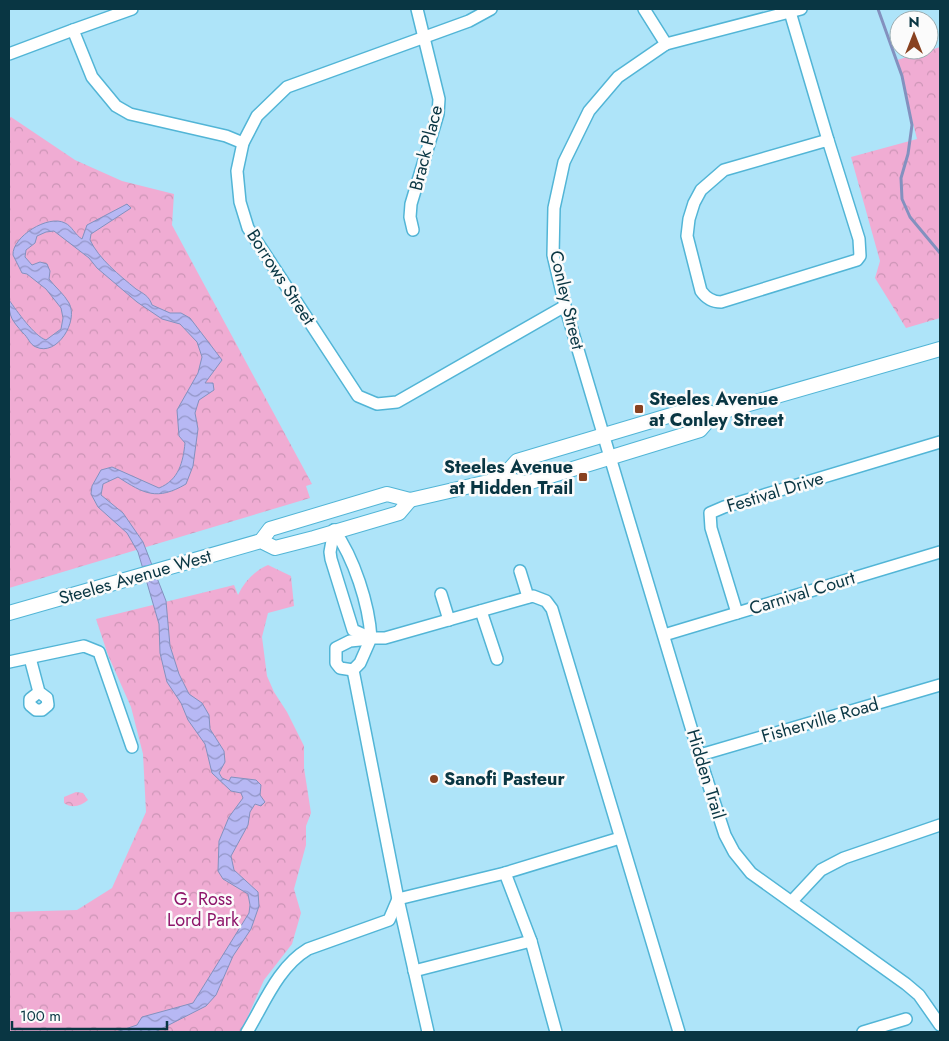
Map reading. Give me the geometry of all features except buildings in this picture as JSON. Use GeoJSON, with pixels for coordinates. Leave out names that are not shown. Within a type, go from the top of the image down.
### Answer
{"type":"FeatureCollection","features":[{"type":"Feature","properties":{"kind":"main road","name":"Steeles Avenue West"},"geometry":{"type":"LineString","coordinates":[[261,542],[270,528],[387,494],[410,500],[501,479],[527,482],[700,430],[714,414],[940,349]]}},
{"type":"Feature","properties":{"kind":"main road","name":"Steeles Avenue West"},"geometry":{"type":"LineString","coordinates":[[501,479],[516,461],[695,408],[714,414]]}},
{"type":"Feature","properties":{"kind":"main road","name":"Steeles Avenue West"},"geometry":{"type":"LineString","coordinates":[[9,613],[261,542],[275,548],[399,513],[410,500]]}},
{"type":"Feature","properties":{"kind":"main road"},"geometry":{"type":"LineString","coordinates":[[329,512],[334,530]]}},
{"type":"Feature","properties":{"kind":"street"},"geometry":{"type":"LineString","coordinates":[[9,54],[132,9]]}},
{"type":"Feature","properties":{"kind":"street","name":"Brack Place"},"geometry":{"type":"LineString","coordinates":[[413,230],[410,217],[411,204],[439,107],[437,86],[417,9]]}},
{"type":"Feature","properties":{"kind":"street","name":"Borrows Street"},"geometry":{"type":"LineString","coordinates":[[491,9],[469,21],[287,88],[257,116],[243,143],[238,171],[240,202],[248,228],[358,396],[377,404],[397,402],[565,306]]}},
{"type":"Feature","properties":{"kind":"street"},"geometry":{"type":"LineString","coordinates":[[644,9],[666,44]]}},
{"type":"Feature","properties":{"kind":"street"},"geometry":{"type":"LineString","coordinates":[[796,10],[828,140],[858,239],[860,256],[857,260],[721,302],[714,302],[704,296],[701,291],[687,236],[689,219],[701,190],[724,170],[828,140]]}},
{"type":"Feature","properties":{"kind":"street","name":"Conley Street"},"geometry":{"type":"LineString","coordinates":[[604,435],[565,306],[553,255],[554,208],[564,162],[589,111],[618,77],[666,44],[796,10]]}},
{"type":"Feature","properties":{"kind":"street"},"geometry":{"type":"LineString","coordinates":[[73,30],[92,77],[116,106],[130,114],[226,136],[243,143]]}},
{"type":"Feature","properties":{"kind":"street","name":"Hidden Trail"},"geometry":{"type":"LineString","coordinates":[[604,435],[700,755],[725,835],[734,852],[751,873],[919,995],[940,1024]]}},
{"type":"Feature","properties":{"kind":"street","name":"Festival Drive"},"geometry":{"type":"LineString","coordinates":[[737,613],[711,528],[710,513],[724,507],[940,442]]}},
{"type":"Feature","properties":{"kind":"street"},"geometry":{"type":"LineString","coordinates":[[334,530],[330,552],[331,559],[353,630],[371,638]]}},
{"type":"Feature","properties":{"kind":"street"},"geometry":{"type":"LineString","coordinates":[[334,530],[348,553],[370,621],[371,638],[360,663],[353,670]]}},
{"type":"Feature","properties":{"kind":"street","name":"Carnival Court"},"geometry":{"type":"LineString","coordinates":[[664,635],[940,552]]}},
{"type":"Feature","properties":{"kind":"street"},"geometry":{"type":"LineString","coordinates":[[520,572],[528,598]]}},
{"type":"Feature","properties":{"kind":"street"},"geometry":{"type":"LineString","coordinates":[[441,594],[448,620]]}},
{"type":"Feature","properties":{"kind":"street"},"geometry":{"type":"LineString","coordinates":[[353,670],[340,668],[336,664],[336,648],[350,641],[385,638],[533,596],[546,601],[552,609],[679,1032]]}},
{"type":"Feature","properties":{"kind":"street"},"geometry":{"type":"LineString","coordinates":[[481,611],[497,659]]}},
{"type":"Feature","properties":{"kind":"street"},"geometry":{"type":"LineString","coordinates":[[9,662],[84,646],[99,652],[132,747]]}},
{"type":"Feature","properties":{"kind":"street"},"geometry":{"type":"LineString","coordinates":[[30,658],[39,692]]}},
{"type":"Feature","properties":{"kind":"street"},"geometry":{"type":"LineString","coordinates":[[353,670],[398,899],[428,1032]]}},
{"type":"Feature","properties":{"kind":"street","name":"Fisherville Road"},"geometry":{"type":"LineString","coordinates":[[700,755],[940,684]]}},
{"type":"Feature","properties":{"kind":"street"},"geometry":{"type":"LineString","coordinates":[[792,901],[821,870],[844,858],[940,825]]}},
{"type":"Feature","properties":{"kind":"street"},"geometry":{"type":"LineString","coordinates":[[398,899],[505,873],[620,838]]}},
{"type":"Feature","properties":{"kind":"street"},"geometry":{"type":"LineString","coordinates":[[505,873],[531,941],[556,1032]]}},
{"type":"Feature","properties":{"kind":"street"},"geometry":{"type":"LineString","coordinates":[[247,1032],[282,972],[297,955],[308,949],[390,920],[398,899]]}},
{"type":"Feature","properties":{"kind":"street"},"geometry":{"type":"LineString","coordinates":[[414,971],[531,941]]}},
{"type":"Feature","properties":{"kind":"street"},"geometry":{"type":"LineString","coordinates":[[863,1032],[906,1019]]}},
{"type":"Feature","properties":{"kind":"green space"},"geometry":{"type":"Polygon","coordinates":[[[939,47],[940,318],[906,328],[875,278],[880,261],[851,157],[917,139],[897,60],[939,60],[939,47]]]}},
{"type":"Feature","properties":{"kind":"green space"},"geometry":{"type":"Polygon","coordinates":[[[11,117],[75,160],[122,181],[174,194],[172,225],[312,484],[306,486],[310,498],[9,588],[9,118],[11,117]]]}},
{"type":"Feature","properties":{"kind":"green space","name":"G. Ross Lord Park"},"geometry":{"type":"Polygon","coordinates":[[[268,565],[291,576],[294,606],[268,613],[262,637],[267,676],[304,746],[304,768],[311,813],[306,826],[306,845],[294,889],[301,913],[292,944],[264,980],[241,1032],[9,1032],[9,912],[77,910],[112,888],[146,812],[143,754],[131,707],[108,655],[96,619],[234,585],[238,595],[250,577],[268,565]]]}},
{"type":"Feature","properties":{"kind":"green space"},"geometry":{"type":"Polygon","coordinates":[[[76,792],[83,793],[88,800],[76,806],[64,803],[64,797],[76,792]]]}},
{"type":"Feature","properties":{"kind":"water"},"geometry":{"type":"Polygon","coordinates":[[[127,204],[131,208],[91,234],[90,240],[94,247],[116,272],[148,297],[152,305],[170,313],[181,313],[190,318],[222,360],[205,383],[213,383],[214,390],[199,400],[195,413],[198,429],[193,466],[186,484],[159,494],[143,491],[118,477],[103,484],[101,495],[123,513],[143,542],[166,601],[170,646],[179,674],[189,694],[202,703],[209,715],[210,729],[224,751],[225,762],[219,773],[222,778],[229,781],[231,777],[256,780],[261,785],[260,795],[265,802],[261,806],[255,804],[250,812],[248,825],[231,856],[234,870],[258,892],[259,906],[251,929],[233,956],[216,995],[206,1006],[155,1032],[116,1032],[137,1025],[142,1017],[193,1003],[249,913],[248,894],[223,879],[218,871],[219,841],[229,817],[243,798],[241,793],[231,791],[212,773],[205,744],[188,720],[181,703],[167,682],[160,653],[159,624],[138,552],[127,533],[98,507],[91,494],[92,486],[101,470],[112,467],[159,488],[171,480],[179,470],[185,443],[179,436],[177,410],[198,373],[202,357],[197,342],[180,324],[162,319],[137,302],[97,268],[89,258],[54,231],[37,236],[35,243],[26,250],[25,257],[32,265],[40,262],[47,264],[50,271],[49,279],[69,303],[71,319],[64,336],[51,347],[44,349],[34,346],[14,322],[9,306],[9,300],[41,338],[46,340],[61,329],[63,318],[61,308],[46,289],[27,274],[22,273],[13,255],[14,248],[18,241],[32,229],[50,222],[58,221],[65,223],[82,239],[87,225],[127,204]]]}},
{"type":"Feature","properties":{"kind":"waterway"},"geometry":{"type":"LineString","coordinates":[[878,9],[902,76],[912,125],[908,154],[901,178],[902,199],[910,217],[940,253]]}},
{"type":"Feature","properties":{"kind":"place","name":"Steeles Avenue at Conley Street"},"geometry":{"type":"Point","coordinates":[639,409]}},
{"type":"Feature","properties":{"kind":"place","name":"Steeles Avenue at Hidden Trail"},"geometry":{"type":"Point","coordinates":[583,477]}},
{"type":"Feature","properties":{"kind":"place","name":"Sanofi Pasteur"},"geometry":{"type":"Point","coordinates":[434,779]}}]}
